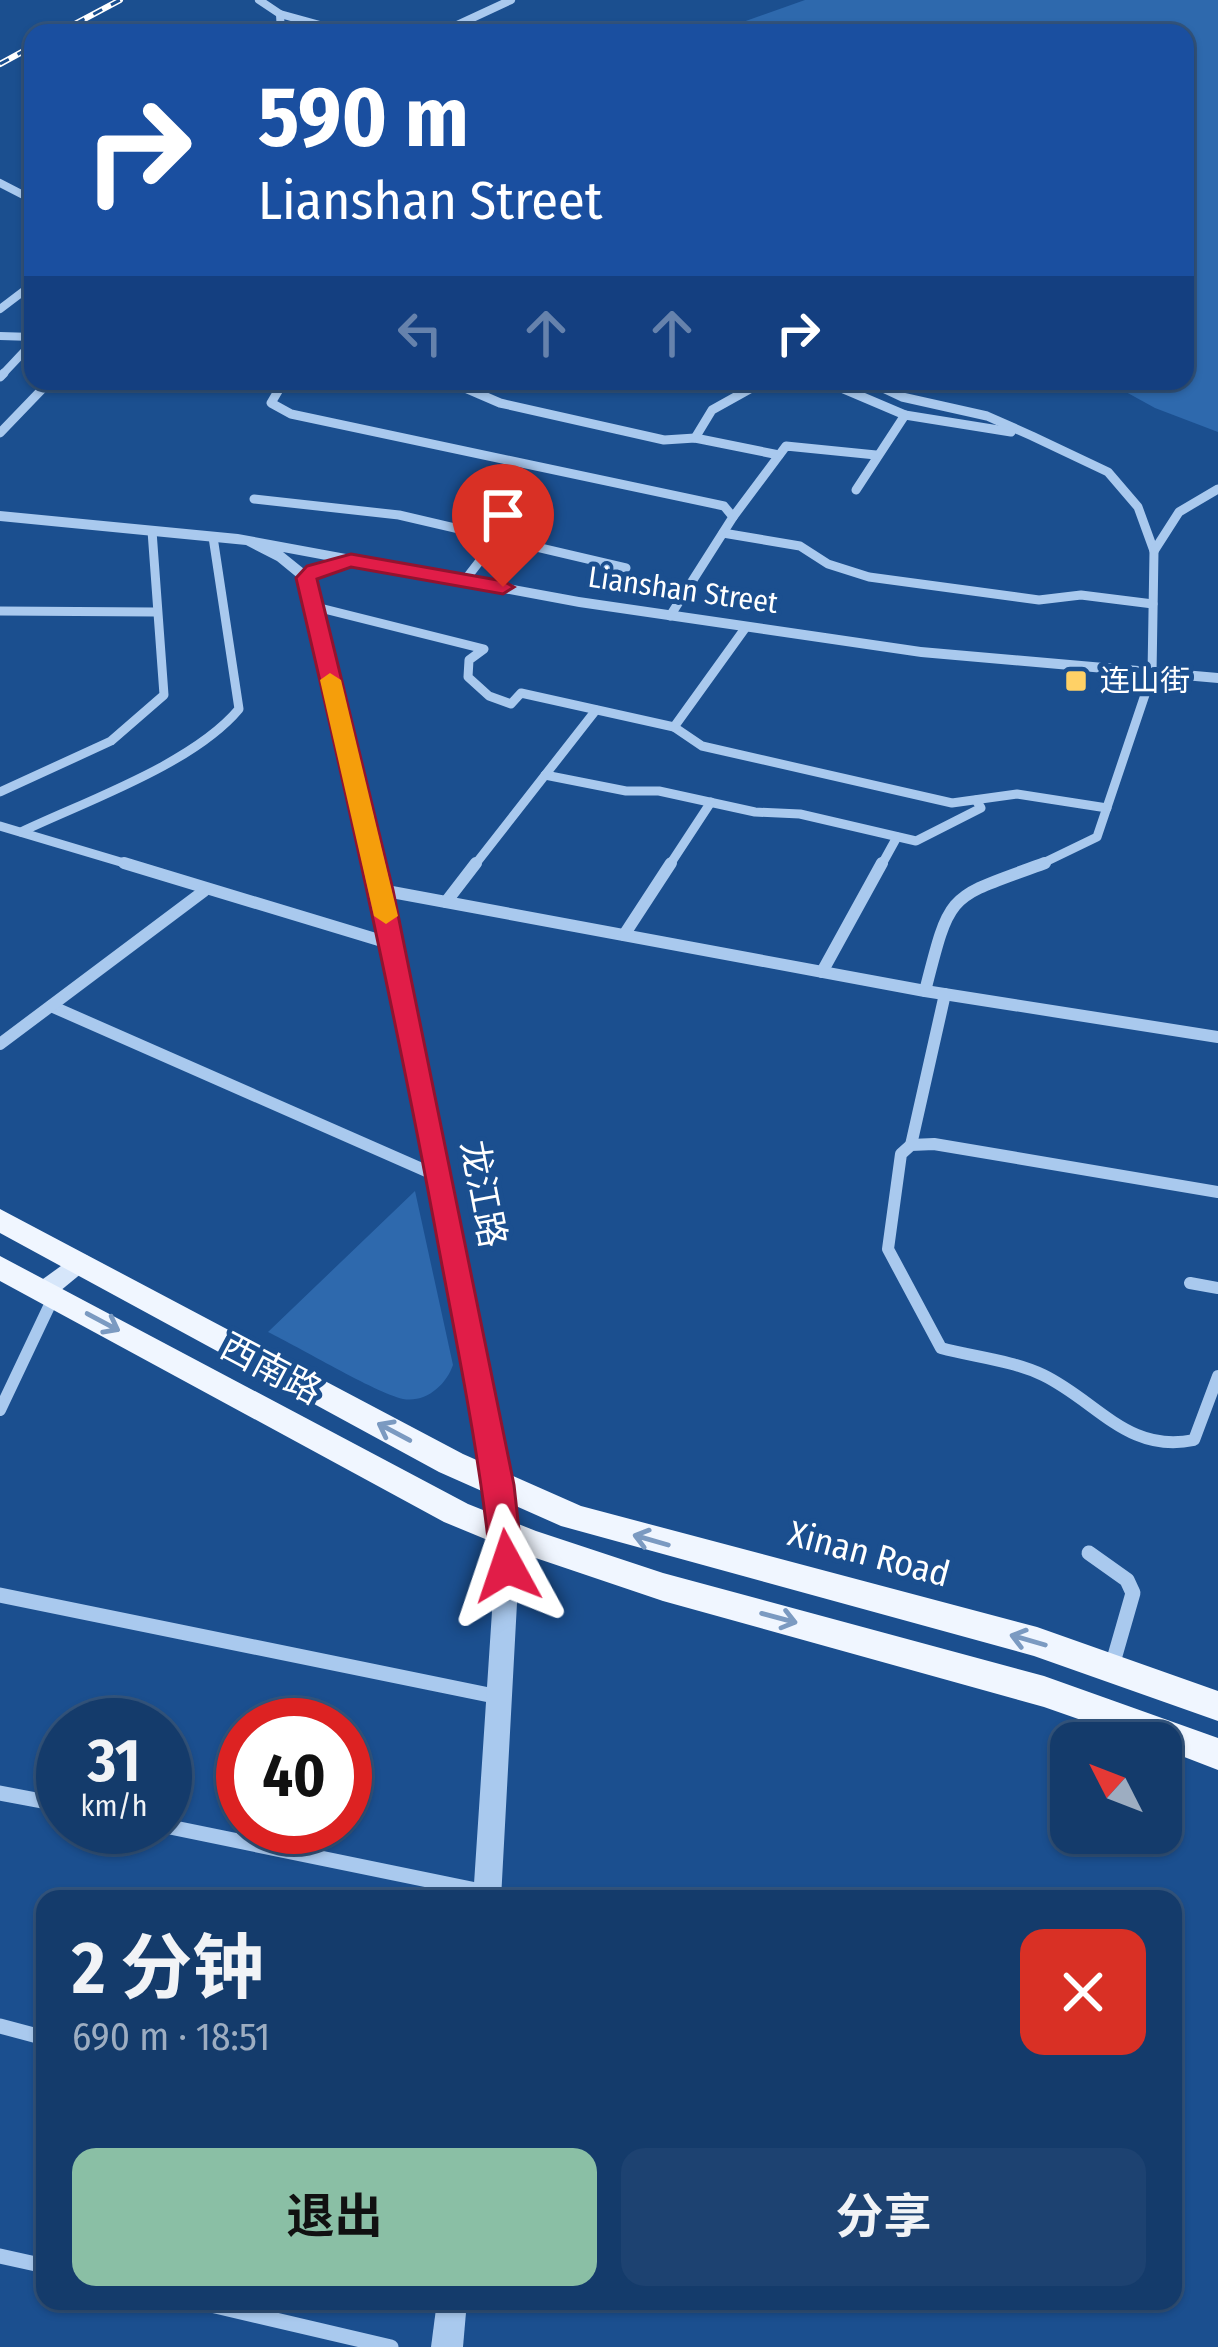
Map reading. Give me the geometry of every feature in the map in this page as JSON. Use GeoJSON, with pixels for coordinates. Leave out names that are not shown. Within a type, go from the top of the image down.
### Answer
{"type":"FeatureCollection","features":[{"type":"Feature","properties":{"kind":"main road","name":"Xinan Road"},"geometry":{"type":"LineString","coordinates":[[0,1220],[498,1485],[592,1523],[1037,1642],[1218,1706]]}},
{"type":"Feature","properties":{"kind":"main road"},"geometry":{"type":"LineString","coordinates":[[50,1293],[79,1262]]}},
{"type":"Feature","properties":{"kind":"main road","name":"西南路"},"geometry":{"type":"LineString","coordinates":[[0,1267],[456,1513],[506,1535]]}},
{"type":"Feature","properties":{"kind":"main road"},"geometry":{"type":"LineString","coordinates":[[506,1535],[658,1587],[1021,1684],[1218,1754]]}},
{"type":"Feature","properties":{"kind":"street"},"geometry":{"type":"LineString","coordinates":[[263,2],[278,0]]}},
{"type":"Feature","properties":{"kind":"street"},"geometry":{"type":"LineString","coordinates":[[459,24],[511,0]]}},
{"type":"Feature","properties":{"kind":"street"},"geometry":{"type":"LineString","coordinates":[[263,2],[280,14],[316,24]]}},
{"type":"Feature","properties":{"kind":"street"},"geometry":{"type":"LineString","coordinates":[[280,14],[280,24]]}},
{"type":"Feature","properties":{"kind":"street"},"geometry":{"type":"LineString","coordinates":[[0,309],[24,291]]}},
{"type":"Feature","properties":{"kind":"street"},"geometry":{"type":"LineString","coordinates":[[0,377],[24,349]]}},
{"type":"Feature","properties":{"kind":"street"},"geometry":{"type":"LineString","coordinates":[[0,433],[41,390]]}},
{"type":"Feature","properties":{"kind":"street"},"geometry":{"type":"LineString","coordinates":[[279,390],[271,403],[291,414],[698,497],[724,506],[733,517]]}},
{"type":"Feature","properties":{"kind":"street"},"geometry":{"type":"LineString","coordinates":[[470,390],[500,403],[664,440],[695,438],[779,455]]}},
{"type":"Feature","properties":{"kind":"street"},"geometry":{"type":"LineString","coordinates":[[695,438],[713,408],[747,390]]}},
{"type":"Feature","properties":{"kind":"street"},"geometry":{"type":"LineString","coordinates":[[846,390],[905,416],[1032,436]]}},
{"type":"Feature","properties":{"kind":"street"},"geometry":{"type":"LineString","coordinates":[[887,390],[986,416],[1108,472],[1138,507],[1154,551],[1152,674],[1097,837],[1079,854],[974,890],[949,907],[925,991]]}},
{"type":"Feature","properties":{"kind":"street"},"geometry":{"type":"LineString","coordinates":[[856,490],[905,416]]}},
{"type":"Feature","properties":{"kind":"street"},"geometry":{"type":"LineString","coordinates":[[670,616],[733,517],[786,446],[876,455]]}},
{"type":"Feature","properties":{"kind":"street"},"geometry":{"type":"LineString","coordinates":[[1154,551],[1169,519],[1186,503],[1218,488]]}},
{"type":"Feature","properties":{"kind":"street"},"geometry":{"type":"LineString","coordinates":[[254,499],[399,515],[626,568]]}},
{"type":"Feature","properties":{"kind":"street","name":"Lianshan Street"},"geometry":{"type":"LineString","coordinates":[[0,516],[252,542],[670,616],[921,652],[1218,678]]}},
{"type":"Feature","properties":{"kind":"street"},"geometry":{"type":"LineString","coordinates":[[0,792],[125,733],[150,714],[164,695],[154,612],[152,531]]}},
{"type":"Feature","properties":{"kind":"street"},"geometry":{"type":"LineString","coordinates":[[723,532],[800,547],[828,564],[869,578],[1040,600],[1082,595],[1153,604]]}},
{"type":"Feature","properties":{"kind":"street"},"geometry":{"type":"LineString","coordinates":[[21,832],[194,746],[236,718],[213,537]]}},
{"type":"Feature","properties":{"kind":"street"},"geometry":{"type":"LineString","coordinates":[[465,580],[496,540]]}},
{"type":"Feature","properties":{"kind":"street"},"geometry":{"type":"LineString","coordinates":[[252,542],[283,558],[306,578],[315,570],[351,560]]}},
{"type":"Feature","properties":{"kind":"street","name":"龙江路"},"geometry":{"type":"LineString","coordinates":[[306,578],[381,890],[506,1535],[487,1890]]}},
{"type":"Feature","properties":{"kind":"street"},"geometry":{"type":"LineString","coordinates":[[312,606],[484,649],[465,667],[468,677],[489,696],[511,704],[521,693],[674,727],[703,746],[952,803],[1018,794],[1107,808]]}},
{"type":"Feature","properties":{"kind":"street"},"geometry":{"type":"LineString","coordinates":[[0,611],[154,612]]}},
{"type":"Feature","properties":{"kind":"street"},"geometry":{"type":"LineString","coordinates":[[674,727],[746,627]]}},
{"type":"Feature","properties":{"kind":"street"},"geometry":{"type":"LineString","coordinates":[[446,902],[596,710]]}},
{"type":"Feature","properties":{"kind":"street"},"geometry":{"type":"LineString","coordinates":[[545,775],[754,812],[800,814],[916,841],[981,808],[976,800]]}},
{"type":"Feature","properties":{"kind":"street"},"geometry":{"type":"LineString","coordinates":[[624,935],[711,802]]}},
{"type":"Feature","properties":{"kind":"street"},"geometry":{"type":"LineString","coordinates":[[0,826],[392,944]]}},
{"type":"Feature","properties":{"kind":"street"},"geometry":{"type":"LineString","coordinates":[[821,972],[898,837]]}},
{"type":"Feature","properties":{"kind":"street"},"geometry":{"type":"LineString","coordinates":[[381,890],[925,991],[1218,1037]]}},
{"type":"Feature","properties":{"kind":"street"},"geometry":{"type":"LineString","coordinates":[[0,1044],[204,891]]}},
{"type":"Feature","properties":{"kind":"street"},"geometry":{"type":"LineString","coordinates":[[945,994],[910,1145],[901,1154],[888,1249],[941,1348],[1043,1376],[1126,1434],[1154,1443],[1194,1440],[1218,1376]]}},
{"type":"Feature","properties":{"kind":"street"},"geometry":{"type":"LineString","coordinates":[[52,1006],[440,1177]]}},
{"type":"Feature","properties":{"kind":"street"},"geometry":{"type":"LineString","coordinates":[[910,1145],[934,1144],[1218,1192]]}},
{"type":"Feature","properties":{"kind":"street"},"geometry":{"type":"LineString","coordinates":[[1190,1283],[1218,1288]]}},
{"type":"Feature","properties":{"kind":"street"},"geometry":{"type":"LineString","coordinates":[[0,1410],[50,1293]]}},
{"type":"Feature","properties":{"kind":"street"},"geometry":{"type":"LineString","coordinates":[[1089,1553],[1127,1580],[1133,1593],[1112,1666]]}},
{"type":"Feature","properties":{"kind":"street"},"geometry":{"type":"LineString","coordinates":[[0,1595],[499,1697]]}},
{"type":"Feature","properties":{"kind":"street"},"geometry":{"type":"LineString","coordinates":[[0,1792],[36,1799]]}},
{"type":"Feature","properties":{"kind":"street"},"geometry":{"type":"LineString","coordinates":[[192,1832],[459,1890]]}},
{"type":"Feature","properties":{"kind":"street"},"geometry":{"type":"LineString","coordinates":[[0,2026],[36,2036]]}},
{"type":"Feature","properties":{"kind":"street"},"geometry":{"type":"LineString","coordinates":[[0,2256],[36,2264]]}},
{"type":"Feature","properties":{"kind":"street"},"geometry":{"type":"LineString","coordinates":[[233,2310],[391,2347]]}},
{"type":"Feature","properties":{"kind":"street"},"geometry":{"type":"LineString","coordinates":[[447,2347],[451,2310]]}},
{"type":"Feature","properties":{"kind":"shaded area"},"geometry":{"type":"Polygon","coordinates":[[[805,0],[1218,0],[1218,432],[1122,390],[1194,390],[1194,24],[737,24],[805,0]]]}},
{"type":"Feature","properties":{"kind":"shaded area"},"geometry":{"type":"Polygon","coordinates":[[[415,1191],[453,1365],[434,1391],[411,1400],[374,1388],[268,1332],[415,1191]]]}},
{"type":"Feature","properties":{"kind":"railway"},"geometry":{"type":"LineString","coordinates":[[75,24],[120,0]]}},
{"type":"Feature","properties":{"kind":"railway"},"geometry":{"type":"LineString","coordinates":[[0,64],[24,51]]}},
{"type":"Feature","properties":{"kind":"slow traffic"},"geometry":{"type":"LineString","coordinates":[[330,680],[386,916]]}},
{"type":"Feature","properties":{"kind":"place","name":"连山街"},"geometry":{"type":"Point","coordinates":[1076,681]}},
{"type":"Feature","properties":{"kind":"route"},"geometry":{"type":"LineString","coordinates":[[503,587],[351,560],[315,570],[306,578],[381,890],[435,1154],[498,1485],[507,1566]]}}]}
